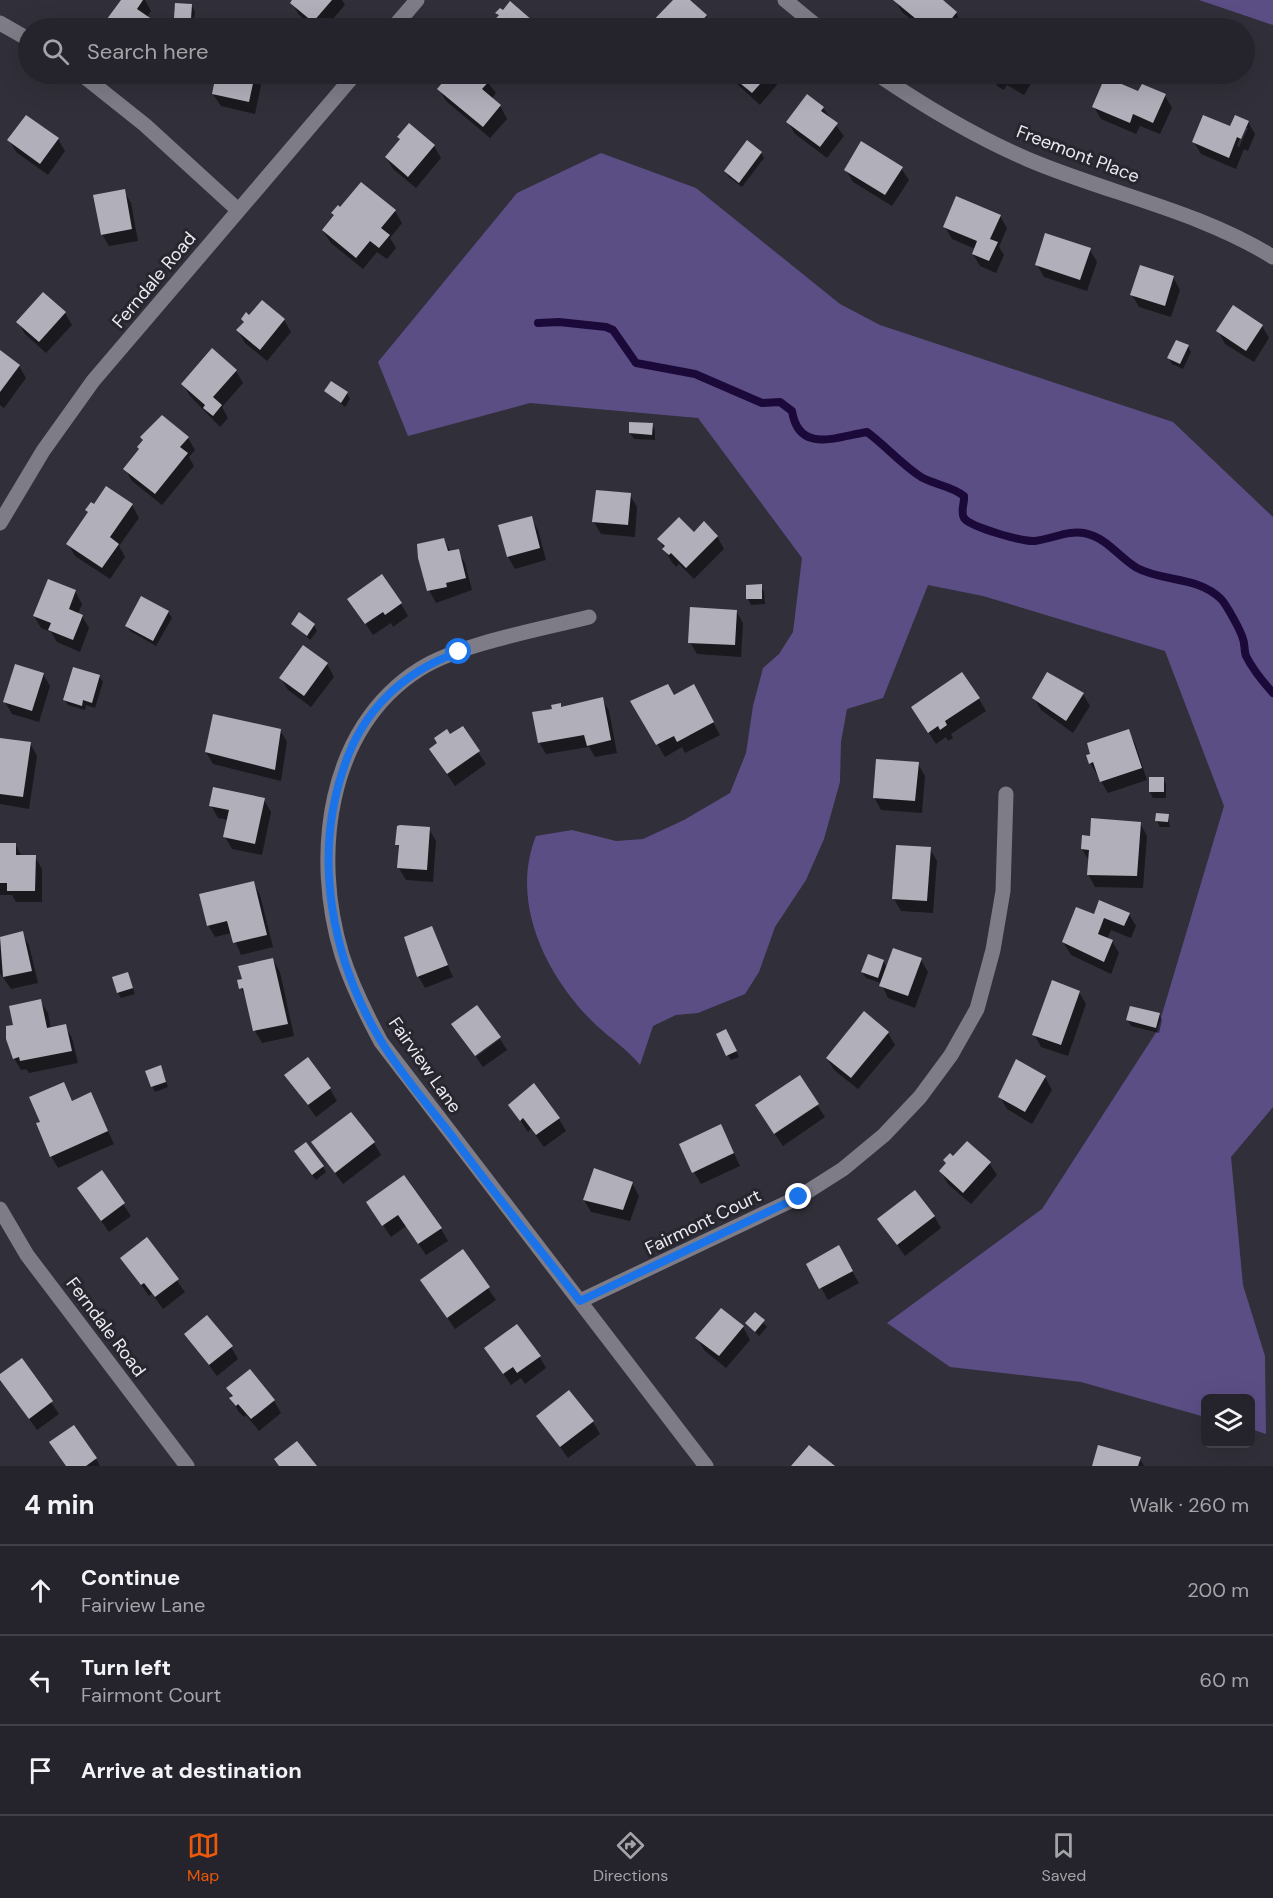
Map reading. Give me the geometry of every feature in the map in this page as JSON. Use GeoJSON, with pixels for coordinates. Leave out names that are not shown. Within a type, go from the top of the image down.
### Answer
{"type":"FeatureCollection","features":[{"type":"Feature","properties":{"kind":"street"},"geometry":{"type":"LineString","coordinates":[[402,18],[417,0]]}},
{"type":"Feature","properties":{"kind":"street"},"geometry":{"type":"LineString","coordinates":[[785,0],[807,18]]}},
{"type":"Feature","properties":{"kind":"street"},"geometry":{"type":"LineString","coordinates":[[0,23],[18,33]]}},
{"type":"Feature","properties":{"kind":"street"},"geometry":{"type":"LineString","coordinates":[[94,84],[145,125],[238,210]]}},
{"type":"Feature","properties":{"kind":"street","name":"Ferndale Road"},"geometry":{"type":"LineString","coordinates":[[0,524],[43,451],[93,381],[345,84]]}},
{"type":"Feature","properties":{"kind":"street","name":"Freemont Place"},"geometry":{"type":"LineString","coordinates":[[893,84],[966,129],[1029,159],[1198,219],[1273,256]]}},
{"type":"Feature","properties":{"kind":"street","name":"Fairview Lane"},"geometry":{"type":"LineString","coordinates":[[589,618],[449,656],[421,668],[377,705],[346,760],[334,797],[329,828],[328,868],[332,907],[342,954],[359,1000],[381,1042],[706,1466]]}},
{"type":"Feature","properties":{"kind":"street","name":"Fairmont Court"},"geometry":{"type":"LineString","coordinates":[[580,1301],[799,1197],[843,1169],[876,1142],[920,1097],[951,1055],[976,1009],[993,950],[1004,891],[1006,794]]}},
{"type":"Feature","properties":{"kind":"street","name":"Ferndale Road"},"geometry":{"type":"LineString","coordinates":[[0,1209],[27,1255],[187,1466]]}},
{"type":"Feature","properties":{"kind":"shaded area"},"geometry":{"type":"Polygon","coordinates":[[[1199,0],[1273,0],[1273,25],[1199,0]]]}},
{"type":"Feature","properties":{"kind":"shaded area"},"geometry":{"type":"Polygon","coordinates":[[[601,153],[696,188],[840,304],[880,325],[1173,422],[1273,517],[1273,1107],[1231,1157],[1243,1285],[1265,1356],[1266,1434],[1255,1430],[1255,1394],[1201,1394],[1201,1416],[1081,1382],[950,1367],[887,1323],[1042,1209],[1157,1031],[1224,806],[1165,651],[983,596],[928,585],[883,698],[847,709],[841,742],[840,782],[824,839],[806,880],[775,927],[759,972],[745,994],[698,1013],[676,1015],[653,1026],[640,1065],[578,1006],[548,962],[530,913],[527,887],[529,861],[536,836],[572,830],[616,841],[643,839],[684,820],[730,793],[746,753],[753,706],[763,668],[779,654],[793,632],[802,558],[698,418],[530,403],[408,436],[378,362],[517,193],[601,153]]]}},
{"type":"Feature","properties":{"kind":"building"},"geometry":{"type":"Polygon","coordinates":[[[121,0],[143,0],[137,9],[150,18],[108,18],[121,0]]]}},
{"type":"Feature","properties":{"kind":"building"},"geometry":{"type":"Polygon","coordinates":[[[292,0],[332,0],[316,18],[308,18],[290,3],[292,0]]]}},
{"type":"Feature","properties":{"kind":"building"},"geometry":{"type":"Polygon","coordinates":[[[673,0],[690,0],[707,15],[704,18],[656,18],[673,0]]]}},
{"type":"Feature","properties":{"kind":"building"},"geometry":{"type":"Polygon","coordinates":[[[893,0],[943,0],[957,12],[952,18],[915,18],[893,0]]]}},
{"type":"Feature","properties":{"kind":"building"},"geometry":{"type":"Polygon","coordinates":[[[510,1],[530,18],[496,18],[499,15],[495,13],[500,8],[503,10],[510,1]]]}},
{"type":"Feature","properties":{"kind":"building"},"geometry":{"type":"Polygon","coordinates":[[[175,3],[192,4],[191,18],[174,18],[175,3]]]}},
{"type":"Feature","properties":{"kind":"building"},"geometry":{"type":"Polygon","coordinates":[[[214,84],[253,84],[249,102],[212,94],[214,84]]]}},
{"type":"Feature","properties":{"kind":"building"},"geometry":{"type":"Polygon","coordinates":[[[441,84],[486,84],[482,89],[501,105],[483,127],[437,89],[441,84]]]}},
{"type":"Feature","properties":{"kind":"building"},"geometry":{"type":"Polygon","coordinates":[[[741,84],[760,84],[752,93],[741,84]]]}},
{"type":"Feature","properties":{"kind":"building"},"geometry":{"type":"Polygon","coordinates":[[[1102,84],[1122,84],[1138,91],[1142,84],[1166,94],[1153,123],[1133,114],[1130,123],[1092,107],[1102,84]]]}},
{"type":"Feature","properties":{"kind":"building"},"geometry":{"type":"Polygon","coordinates":[[[807,94],[824,107],[821,111],[838,123],[820,147],[786,122],[807,94]]]}},
{"type":"Feature","properties":{"kind":"building"},"geometry":{"type":"Polygon","coordinates":[[[26,115],[59,138],[40,164],[7,140],[26,115]]]}},
{"type":"Feature","properties":{"kind":"building"},"geometry":{"type":"Polygon","coordinates":[[[1203,115],[1230,126],[1235,115],[1249,121],[1241,139],[1237,137],[1229,158],[1192,142],[1203,115]]]}},
{"type":"Feature","properties":{"kind":"building"},"geometry":{"type":"Polygon","coordinates":[[[409,123],[435,145],[408,177],[385,157],[400,139],[397,137],[409,123]]]}},
{"type":"Feature","properties":{"kind":"building"},"geometry":{"type":"Polygon","coordinates":[[[747,140],[762,152],[739,183],[724,171],[747,140]]]}},
{"type":"Feature","properties":{"kind":"building"},"geometry":{"type":"Polygon","coordinates":[[[861,141],[903,167],[885,195],[844,170],[861,141]]]}},
{"type":"Feature","properties":{"kind":"building"},"geometry":{"type":"Polygon","coordinates":[[[361,182],[396,210],[381,228],[390,235],[379,248],[370,241],[356,258],[322,230],[334,215],[331,213],[338,205],[340,207],[361,182]]]}},
{"type":"Feature","properties":{"kind":"building"},"geometry":{"type":"Polygon","coordinates":[[[125,189],[132,229],[101,235],[93,195],[125,189]]]}},
{"type":"Feature","properties":{"kind":"building"},"geometry":{"type":"Polygon","coordinates":[[[956,196],[1001,215],[990,239],[998,242],[989,261],[972,254],[977,241],[943,227],[956,196]]]}},
{"type":"Feature","properties":{"kind":"building"},"geometry":{"type":"Polygon","coordinates":[[[1045,233],[1091,248],[1080,280],[1035,265],[1045,233]]]}},
{"type":"Feature","properties":{"kind":"building"},"geometry":{"type":"Polygon","coordinates":[[[1140,265],[1174,276],[1165,306],[1130,295],[1140,265]]]}},
{"type":"Feature","properties":{"kind":"building"},"geometry":{"type":"Polygon","coordinates":[[[43,292],[66,312],[39,342],[16,322],[43,292]]]}},
{"type":"Feature","properties":{"kind":"building"},"geometry":{"type":"Polygon","coordinates":[[[262,300],[285,319],[260,350],[236,330],[244,322],[241,319],[246,312],[249,315],[262,300]]]}},
{"type":"Feature","properties":{"kind":"building"},"geometry":{"type":"Polygon","coordinates":[[[1233,305],[1263,325],[1246,351],[1216,331],[1233,305]]]}},
{"type":"Feature","properties":{"kind":"building"},"geometry":{"type":"Polygon","coordinates":[[[1176,340],[1189,345],[1180,364],[1167,358],[1176,340]]]}},
{"type":"Feature","properties":{"kind":"building"},"geometry":{"type":"Polygon","coordinates":[[[212,348],[237,370],[213,397],[222,405],[213,416],[203,408],[205,405],[181,384],[212,348]]]}},
{"type":"Feature","properties":{"kind":"building"},"geometry":{"type":"Polygon","coordinates":[[[0,350],[20,365],[0,392],[0,350]]]}},
{"type":"Feature","properties":{"kind":"building"},"geometry":{"type":"Polygon","coordinates":[[[331,381],[348,392],[341,403],[324,391],[331,381]]]}},
{"type":"Feature","properties":{"kind":"building"},"geometry":{"type":"Polygon","coordinates":[[[162,415],[189,437],[180,447],[188,453],[155,494],[123,469],[139,449],[137,447],[143,440],[140,437],[162,415]]]}},
{"type":"Feature","properties":{"kind":"building"},"geometry":{"type":"Polygon","coordinates":[[[629,422],[653,423],[652,435],[629,433],[629,422]]]}},
{"type":"Feature","properties":{"kind":"building"},"geometry":{"type":"Polygon","coordinates":[[[106,486],[133,504],[110,537],[119,544],[102,568],[66,544],[88,512],[85,510],[91,502],[94,504],[106,486]]]}},
{"type":"Feature","properties":{"kind":"building"},"geometry":{"type":"Polygon","coordinates":[[[596,490],[631,493],[628,525],[592,522],[596,490]]]}},
{"type":"Feature","properties":{"kind":"building"},"geometry":{"type":"Polygon","coordinates":[[[532,516],[540,548],[507,557],[498,525],[532,516]]]}},
{"type":"Feature","properties":{"kind":"building"},"geometry":{"type":"Polygon","coordinates":[[[679,517],[694,532],[704,521],[718,536],[686,568],[671,553],[669,555],[662,549],[665,546],[657,539],[679,517]]]}},
{"type":"Feature","properties":{"kind":"building"},"geometry":{"type":"Polygon","coordinates":[[[444,538],[448,551],[459,549],[466,578],[446,583],[447,587],[427,591],[418,558],[417,544],[444,538]]]}},
{"type":"Feature","properties":{"kind":"building"},"geometry":{"type":"Polygon","coordinates":[[[382,574],[402,603],[385,615],[383,612],[365,624],[347,599],[382,574]]]}},
{"type":"Feature","properties":{"kind":"building"},"geometry":{"type":"Polygon","coordinates":[[[48,579],[76,590],[69,609],[83,615],[73,640],[48,630],[51,623],[33,616],[48,579]]]}},
{"type":"Feature","properties":{"kind":"building"},"geometry":{"type":"Polygon","coordinates":[[[762,584],[762,599],[746,599],[746,585],[762,584]]]}},
{"type":"Feature","properties":{"kind":"building"},"geometry":{"type":"Polygon","coordinates":[[[141,596],[169,611],[153,641],[125,626],[141,596]]]}},
{"type":"Feature","properties":{"kind":"building"},"geometry":{"type":"Polygon","coordinates":[[[690,607],[737,610],[735,645],[688,643],[690,607]]]}},
{"type":"Feature","properties":{"kind":"building"},"geometry":{"type":"Polygon","coordinates":[[[299,612],[315,624],[307,636],[291,624],[299,612]]]}},
{"type":"Feature","properties":{"kind":"building"},"geometry":{"type":"Polygon","coordinates":[[[303,645],[328,663],[304,696],[279,678],[303,645]]]}},
{"type":"Feature","properties":{"kind":"building"},"geometry":{"type":"Polygon","coordinates":[[[15,664],[44,673],[32,711],[3,702],[15,664]]]}},
{"type":"Feature","properties":{"kind":"building"},"geometry":{"type":"Polygon","coordinates":[[[73,667],[100,675],[92,703],[83,700],[82,706],[63,700],[73,667]]]}},
{"type":"Feature","properties":{"kind":"building"},"geometry":{"type":"Polygon","coordinates":[[[962,672],[980,698],[945,721],[947,725],[940,730],[938,726],[928,733],[911,707],[962,672]]]}},
{"type":"Feature","properties":{"kind":"building"},"geometry":{"type":"Polygon","coordinates":[[[1047,672],[1084,693],[1066,721],[1032,698],[1047,672]]]}},
{"type":"Feature","properties":{"kind":"building"},"geometry":{"type":"Polygon","coordinates":[[[668,684],[674,695],[694,684],[714,722],[677,742],[674,736],[656,745],[630,701],[668,684]]]}},
{"type":"Feature","properties":{"kind":"building"},"geometry":{"type":"Polygon","coordinates":[[[603,697],[611,740],[587,746],[584,735],[538,743],[532,712],[552,709],[551,705],[561,703],[561,707],[603,697]]]}},
{"type":"Feature","properties":{"kind":"building"},"geometry":{"type":"Polygon","coordinates":[[[213,714],[281,729],[275,770],[205,752],[213,714]]]}},
{"type":"Feature","properties":{"kind":"building"},"geometry":{"type":"Polygon","coordinates":[[[463,726],[480,751],[447,774],[429,749],[437,743],[434,738],[447,729],[450,734],[463,726]]]}},
{"type":"Feature","properties":{"kind":"building"},"geometry":{"type":"Polygon","coordinates":[[[1129,729],[1142,768],[1100,782],[1093,762],[1089,764],[1086,755],[1090,754],[1087,743],[1129,729]]]}},
{"type":"Feature","properties":{"kind":"building"},"geometry":{"type":"Polygon","coordinates":[[[0,738],[31,742],[23,797],[0,794],[0,738]]]}},
{"type":"Feature","properties":{"kind":"building"},"geometry":{"type":"Polygon","coordinates":[[[876,759],[919,762],[915,801],[873,798],[876,759]]]}},
{"type":"Feature","properties":{"kind":"building"},"geometry":{"type":"Polygon","coordinates":[[[1149,777],[1164,777],[1164,792],[1149,792],[1149,777]]]}},
{"type":"Feature","properties":{"kind":"building"},"geometry":{"type":"Polygon","coordinates":[[[213,787],[265,798],[255,844],[223,837],[229,810],[209,806],[213,787]]]}},
{"type":"Feature","properties":{"kind":"building"},"geometry":{"type":"Polygon","coordinates":[[[1156,813],[1169,814],[1168,822],[1155,821],[1156,813]]]}},
{"type":"Feature","properties":{"kind":"building"},"geometry":{"type":"Polygon","coordinates":[[[1091,818],[1141,822],[1137,876],[1087,875],[1089,850],[1081,849],[1082,835],[1090,836],[1091,818]]]}},
{"type":"Feature","properties":{"kind":"building"},"geometry":{"type":"Polygon","coordinates":[[[397,826],[430,827],[427,870],[397,868],[399,845],[395,845],[397,826]]]}},
{"type":"Feature","properties":{"kind":"building"},"geometry":{"type":"Polygon","coordinates":[[[0,843],[16,843],[16,855],[36,855],[35,891],[7,891],[7,883],[0,883],[0,843]]]}},
{"type":"Feature","properties":{"kind":"building"},"geometry":{"type":"Polygon","coordinates":[[[896,845],[931,847],[927,901],[892,899],[896,845]]]}},
{"type":"Feature","properties":{"kind":"building"},"geometry":{"type":"Polygon","coordinates":[[[254,881],[267,935],[233,943],[227,921],[207,926],[199,894],[254,881]]]}},
{"type":"Feature","properties":{"kind":"building"},"geometry":{"type":"Polygon","coordinates":[[[1099,900],[1130,913],[1124,926],[1104,918],[1098,934],[1113,940],[1104,962],[1062,942],[1076,907],[1094,914],[1099,900]]]}},
{"type":"Feature","properties":{"kind":"building"},"geometry":{"type":"Polygon","coordinates":[[[432,926],[448,965],[417,977],[404,937],[432,926]]]}},
{"type":"Feature","properties":{"kind":"building"},"geometry":{"type":"Polygon","coordinates":[[[23,931],[32,971],[3,977],[0,937],[23,931]]]}},
{"type":"Feature","properties":{"kind":"building"},"geometry":{"type":"Polygon","coordinates":[[[893,948],[922,958],[908,996],[879,986],[893,948]]]}},
{"type":"Feature","properties":{"kind":"building"},"geometry":{"type":"Polygon","coordinates":[[[868,954],[884,960],[878,978],[861,972],[868,954]]]}},
{"type":"Feature","properties":{"kind":"building"},"geometry":{"type":"Polygon","coordinates":[[[273,958],[288,1024],[253,1031],[243,988],[239,989],[237,980],[242,979],[238,966],[273,958]]]}},
{"type":"Feature","properties":{"kind":"building"},"geometry":{"type":"Polygon","coordinates":[[[128,972],[133,988],[117,993],[112,977],[128,972]]]}},
{"type":"Feature","properties":{"kind":"building"},"geometry":{"type":"Polygon","coordinates":[[[1052,980],[1080,991],[1061,1045],[1032,1035],[1052,980]]]}},
{"type":"Feature","properties":{"kind":"building"},"geometry":{"type":"Polygon","coordinates":[[[41,999],[47,1028],[66,1024],[72,1051],[20,1061],[19,1057],[13,1059],[6,1039],[6,1026],[13,1025],[9,1006],[41,999]]]}},
{"type":"Feature","properties":{"kind":"building"},"geometry":{"type":"Polygon","coordinates":[[[477,1005],[501,1037],[475,1056],[451,1024],[477,1005]]]}},
{"type":"Feature","properties":{"kind":"building"},"geometry":{"type":"Polygon","coordinates":[[[1130,1006],[1160,1013],[1156,1028],[1126,1020],[1130,1006]]]}},
{"type":"Feature","properties":{"kind":"building"},"geometry":{"type":"Polygon","coordinates":[[[864,1011],[889,1032],[851,1078],[826,1058],[864,1011]]]}},
{"type":"Feature","properties":{"kind":"building"},"geometry":{"type":"Polygon","coordinates":[[[726,1029],[737,1051],[726,1056],[716,1034],[726,1029]]]}},
{"type":"Feature","properties":{"kind":"building"},"geometry":{"type":"Polygon","coordinates":[[[308,1057],[331,1088],[308,1105],[284,1075],[308,1057]]]}},
{"type":"Feature","properties":{"kind":"building"},"geometry":{"type":"Polygon","coordinates":[[[1016,1059],[1046,1076],[1025,1112],[998,1097],[1016,1059]]]}},
{"type":"Feature","properties":{"kind":"building"},"geometry":{"type":"Polygon","coordinates":[[[161,1065],[166,1082],[151,1087],[145,1071],[161,1065]]]}},
{"type":"Feature","properties":{"kind":"building"},"geometry":{"type":"Polygon","coordinates":[[[800,1075],[819,1104],[774,1134],[755,1105],[800,1075]]]}},
{"type":"Feature","properties":{"kind":"building"},"geometry":{"type":"Polygon","coordinates":[[[64,1082],[72,1101],[91,1092],[108,1131],[50,1157],[36,1123],[40,1122],[29,1097],[64,1082]]]}},
{"type":"Feature","properties":{"kind":"building"},"geometry":{"type":"Polygon","coordinates":[[[534,1083],[560,1118],[536,1135],[523,1118],[520,1121],[508,1105],[534,1083]]]}},
{"type":"Feature","properties":{"kind":"building"},"geometry":{"type":"Polygon","coordinates":[[[351,1112],[375,1142],[335,1173],[311,1142],[351,1112]]]}},
{"type":"Feature","properties":{"kind":"building"},"geometry":{"type":"Polygon","coordinates":[[[721,1124],[734,1153],[692,1173],[679,1144],[721,1124]]]}},
{"type":"Feature","properties":{"kind":"building"},"geometry":{"type":"Polygon","coordinates":[[[967,1141],[991,1162],[963,1193],[939,1171],[946,1163],[943,1160],[950,1153],[953,1156],[967,1141]]]}},
{"type":"Feature","properties":{"kind":"building"},"geometry":{"type":"Polygon","coordinates":[[[306,1142],[324,1166],[312,1175],[294,1151],[306,1142]]]}},
{"type":"Feature","properties":{"kind":"building"},"geometry":{"type":"Polygon","coordinates":[[[594,1168],[633,1182],[623,1210],[583,1200],[594,1168]]]}},
{"type":"Feature","properties":{"kind":"building"},"geometry":{"type":"Polygon","coordinates":[[[102,1170],[125,1203],[101,1221],[77,1188],[102,1170]]]}},
{"type":"Feature","properties":{"kind":"building"},"geometry":{"type":"Polygon","coordinates":[[[404,1175],[442,1228],[418,1244],[398,1215],[382,1226],[366,1202],[404,1175]]]}},
{"type":"Feature","properties":{"kind":"building"},"geometry":{"type":"Polygon","coordinates":[[[915,1190],[935,1216],[897,1245],[877,1219],[915,1190]]]}},
{"type":"Feature","properties":{"kind":"building"},"geometry":{"type":"Polygon","coordinates":[[[147,1237],[179,1279],[155,1297],[144,1283],[141,1285],[120,1258],[147,1237]]]}},
{"type":"Feature","properties":{"kind":"building"},"geometry":{"type":"Polygon","coordinates":[[[839,1245],[853,1271],[819,1289],[806,1264],[839,1245]]]}},
{"type":"Feature","properties":{"kind":"building"},"geometry":{"type":"Polygon","coordinates":[[[463,1249],[490,1287],[447,1318],[420,1280],[463,1249]]]}},
{"type":"Feature","properties":{"kind":"building"},"geometry":{"type":"Polygon","coordinates":[[[721,1308],[744,1326],[719,1356],[695,1338],[721,1308]]]}},
{"type":"Feature","properties":{"kind":"building"},"geometry":{"type":"Polygon","coordinates":[[[755,1312],[765,1320],[755,1332],[745,1323],[755,1312]]]}},
{"type":"Feature","properties":{"kind":"building"},"geometry":{"type":"Polygon","coordinates":[[[207,1315],[233,1346],[209,1365],[184,1334],[207,1315]]]}},
{"type":"Feature","properties":{"kind":"building"},"geometry":{"type":"Polygon","coordinates":[[[517,1324],[541,1356],[517,1373],[513,1367],[503,1374],[484,1348],[517,1324]]]}},
{"type":"Feature","properties":{"kind":"building"},"geometry":{"type":"Polygon","coordinates":[[[22,1358],[53,1401],[29,1419],[0,1380],[0,1374],[22,1358]]]}},
{"type":"Feature","properties":{"kind":"building"},"geometry":{"type":"Polygon","coordinates":[[[250,1369],[275,1400],[251,1419],[238,1404],[236,1406],[229,1398],[233,1396],[226,1388],[250,1369]]]}},
{"type":"Feature","properties":{"kind":"building"},"geometry":{"type":"Polygon","coordinates":[[[569,1390],[594,1421],[560,1447],[536,1416],[569,1390]]]}},
{"type":"Feature","properties":{"kind":"building"},"geometry":{"type":"Polygon","coordinates":[[[74,1425],[97,1458],[86,1466],[66,1466],[49,1442],[74,1425]]]}},
{"type":"Feature","properties":{"kind":"building"},"geometry":{"type":"Polygon","coordinates":[[[297,1441],[317,1466],[279,1466],[274,1459],[297,1441]]]}},
{"type":"Feature","properties":{"kind":"building"},"geometry":{"type":"Polygon","coordinates":[[[809,1445],[835,1466],[791,1466],[809,1445]]]}},
{"type":"Feature","properties":{"kind":"building"},"geometry":{"type":"Polygon","coordinates":[[[1098,1445],[1141,1457],[1138,1466],[1092,1466],[1098,1445]]]}},
{"type":"Feature","properties":{"kind":"waterway"},"geometry":{"type":"LineString","coordinates":[[538,323],[559,322],[606,327],[613,330],[636,363],[695,374],[762,403],[780,402],[792,411],[802,433],[811,438],[831,439],[867,432],[921,477],[964,496],[963,516],[976,526],[1029,541],[1078,532],[1092,535],[1106,543],[1137,568],[1158,576],[1202,586],[1221,599],[1226,606],[1242,635],[1245,654],[1258,676],[1273,693]]}},
{"type":"Feature","properties":{"kind":"route"},"geometry":{"type":"LineString","coordinates":[[459,652],[421,668],[377,705],[363,725],[346,760],[334,797],[329,828],[328,868],[332,907],[342,954],[359,1000],[381,1042],[500,1200],[580,1301],[665,1263],[799,1197]]}}]}
